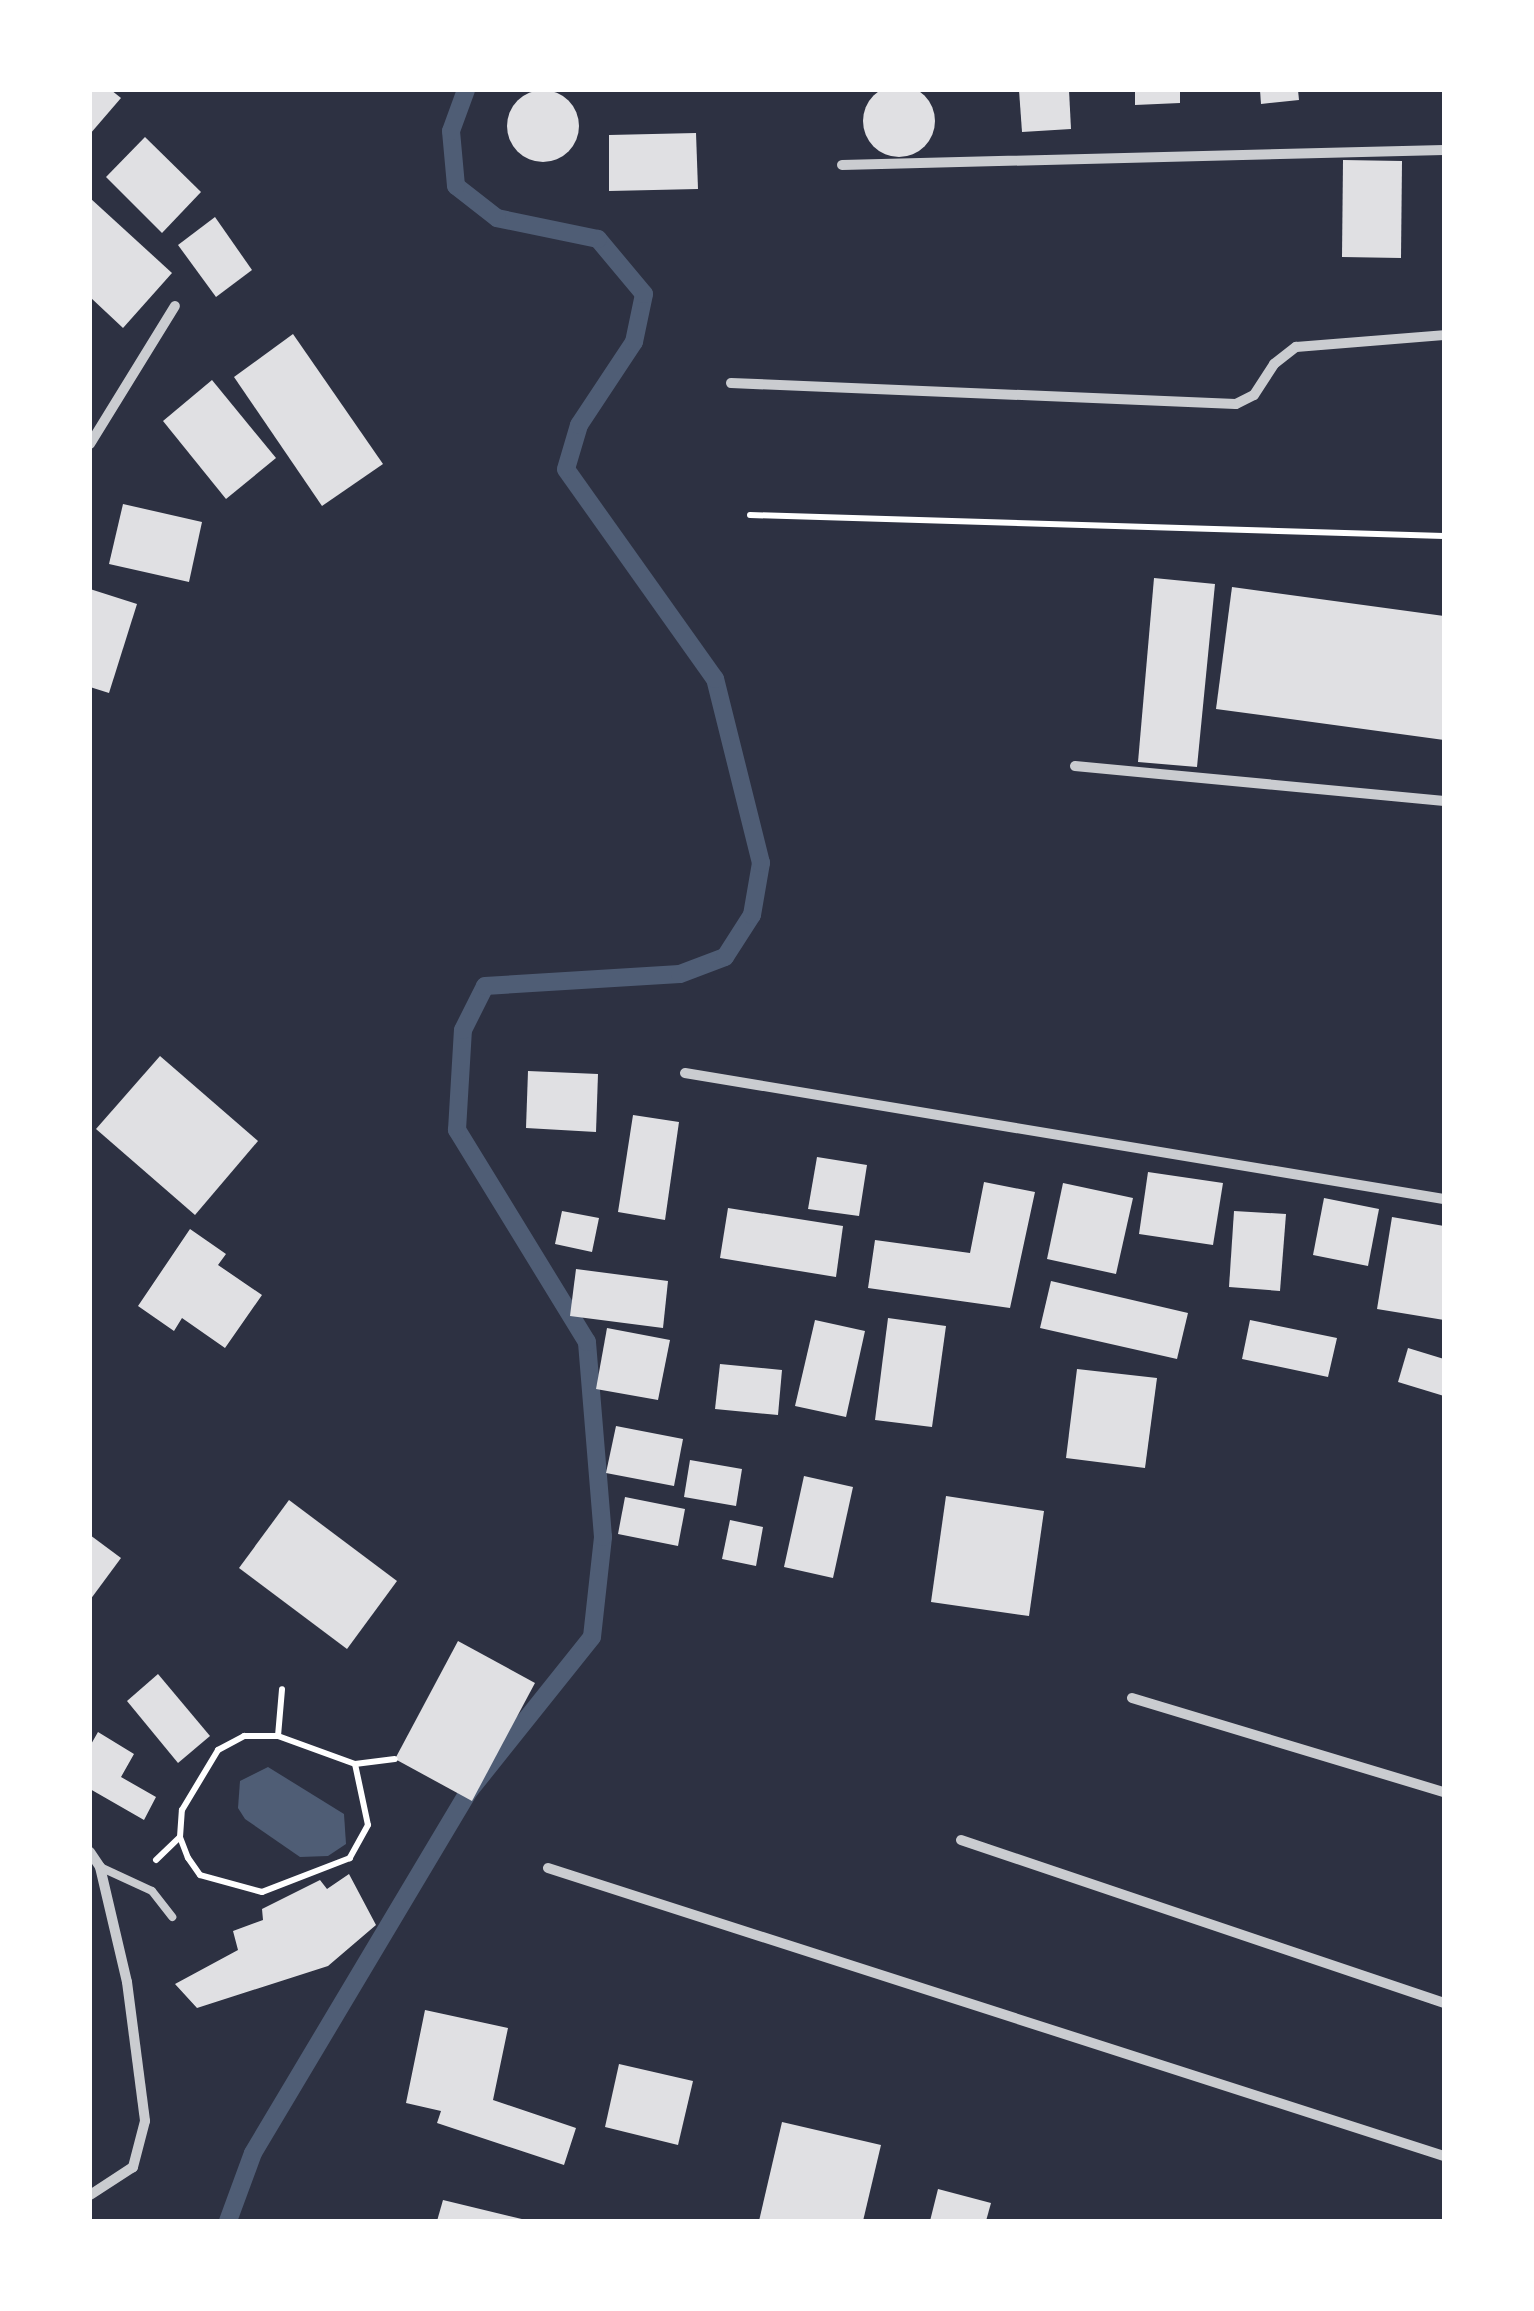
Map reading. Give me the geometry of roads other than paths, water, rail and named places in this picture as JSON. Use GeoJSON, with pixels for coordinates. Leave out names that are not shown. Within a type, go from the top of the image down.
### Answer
{"type":"FeatureCollection","features":[{"type":"Feature","properties":{"kind":"street"},"geometry":{"type":"LineString","coordinates":[[842,165],[1444,150]]}},
{"type":"Feature","properties":{"kind":"street"},"geometry":{"type":"LineString","coordinates":[[90,444],[175,306]]}},
{"type":"Feature","properties":{"kind":"street"},"geometry":{"type":"LineString","coordinates":[[730,383],[1236,404],[1254,396],[1274,364],[1296,347],[1444,336]]}},
{"type":"Feature","properties":{"kind":"street"},"geometry":{"type":"LineString","coordinates":[[1076,766],[1444,801]]}},
{"type":"Feature","properties":{"kind":"street"},"geometry":{"type":"LineString","coordinates":[[685,1073],[1444,1199]]}},
{"type":"Feature","properties":{"kind":"street"},"geometry":{"type":"LineString","coordinates":[[1132,1698],[1444,1792]]}},
{"type":"Feature","properties":{"kind":"street"},"geometry":{"type":"LineString","coordinates":[[960,1840],[1444,2003]]}},
{"type":"Feature","properties":{"kind":"street"},"geometry":{"type":"LineString","coordinates":[[90,1852],[100,1867],[127,1982],[144,2139],[133,2168],[90,2196]]}},
{"type":"Feature","properties":{"kind":"street"},"geometry":{"type":"LineString","coordinates":[[548,1868],[1444,2156]]}},
{"type":"Feature","properties":{"kind":"lane"},"geometry":{"type":"LineString","coordinates":[[100,1867],[152,1891],[172,1917]]}},
{"type":"Feature","properties":{"kind":"water"},"geometry":{"type":"Polygon","coordinates":[[[268,1767],[344,1814],[346,1844],[328,1856],[300,1857],[245,1819],[238,1808],[240,1781],[268,1767]]]}},
{"type":"Feature","properties":{"kind":"waterway"},"geometry":{"type":"LineString","coordinates":[[228,2221],[253,2153],[469,1791],[592,1637],[603,1537],[587,1342],[457,1130],[463,1030],[485,986],[680,974],[725,957],[752,915],[761,863],[715,679],[566,469],[579,425],[634,342],[644,294],[598,239],[497,218],[456,186],[451,131],[466,90]]}}]}
